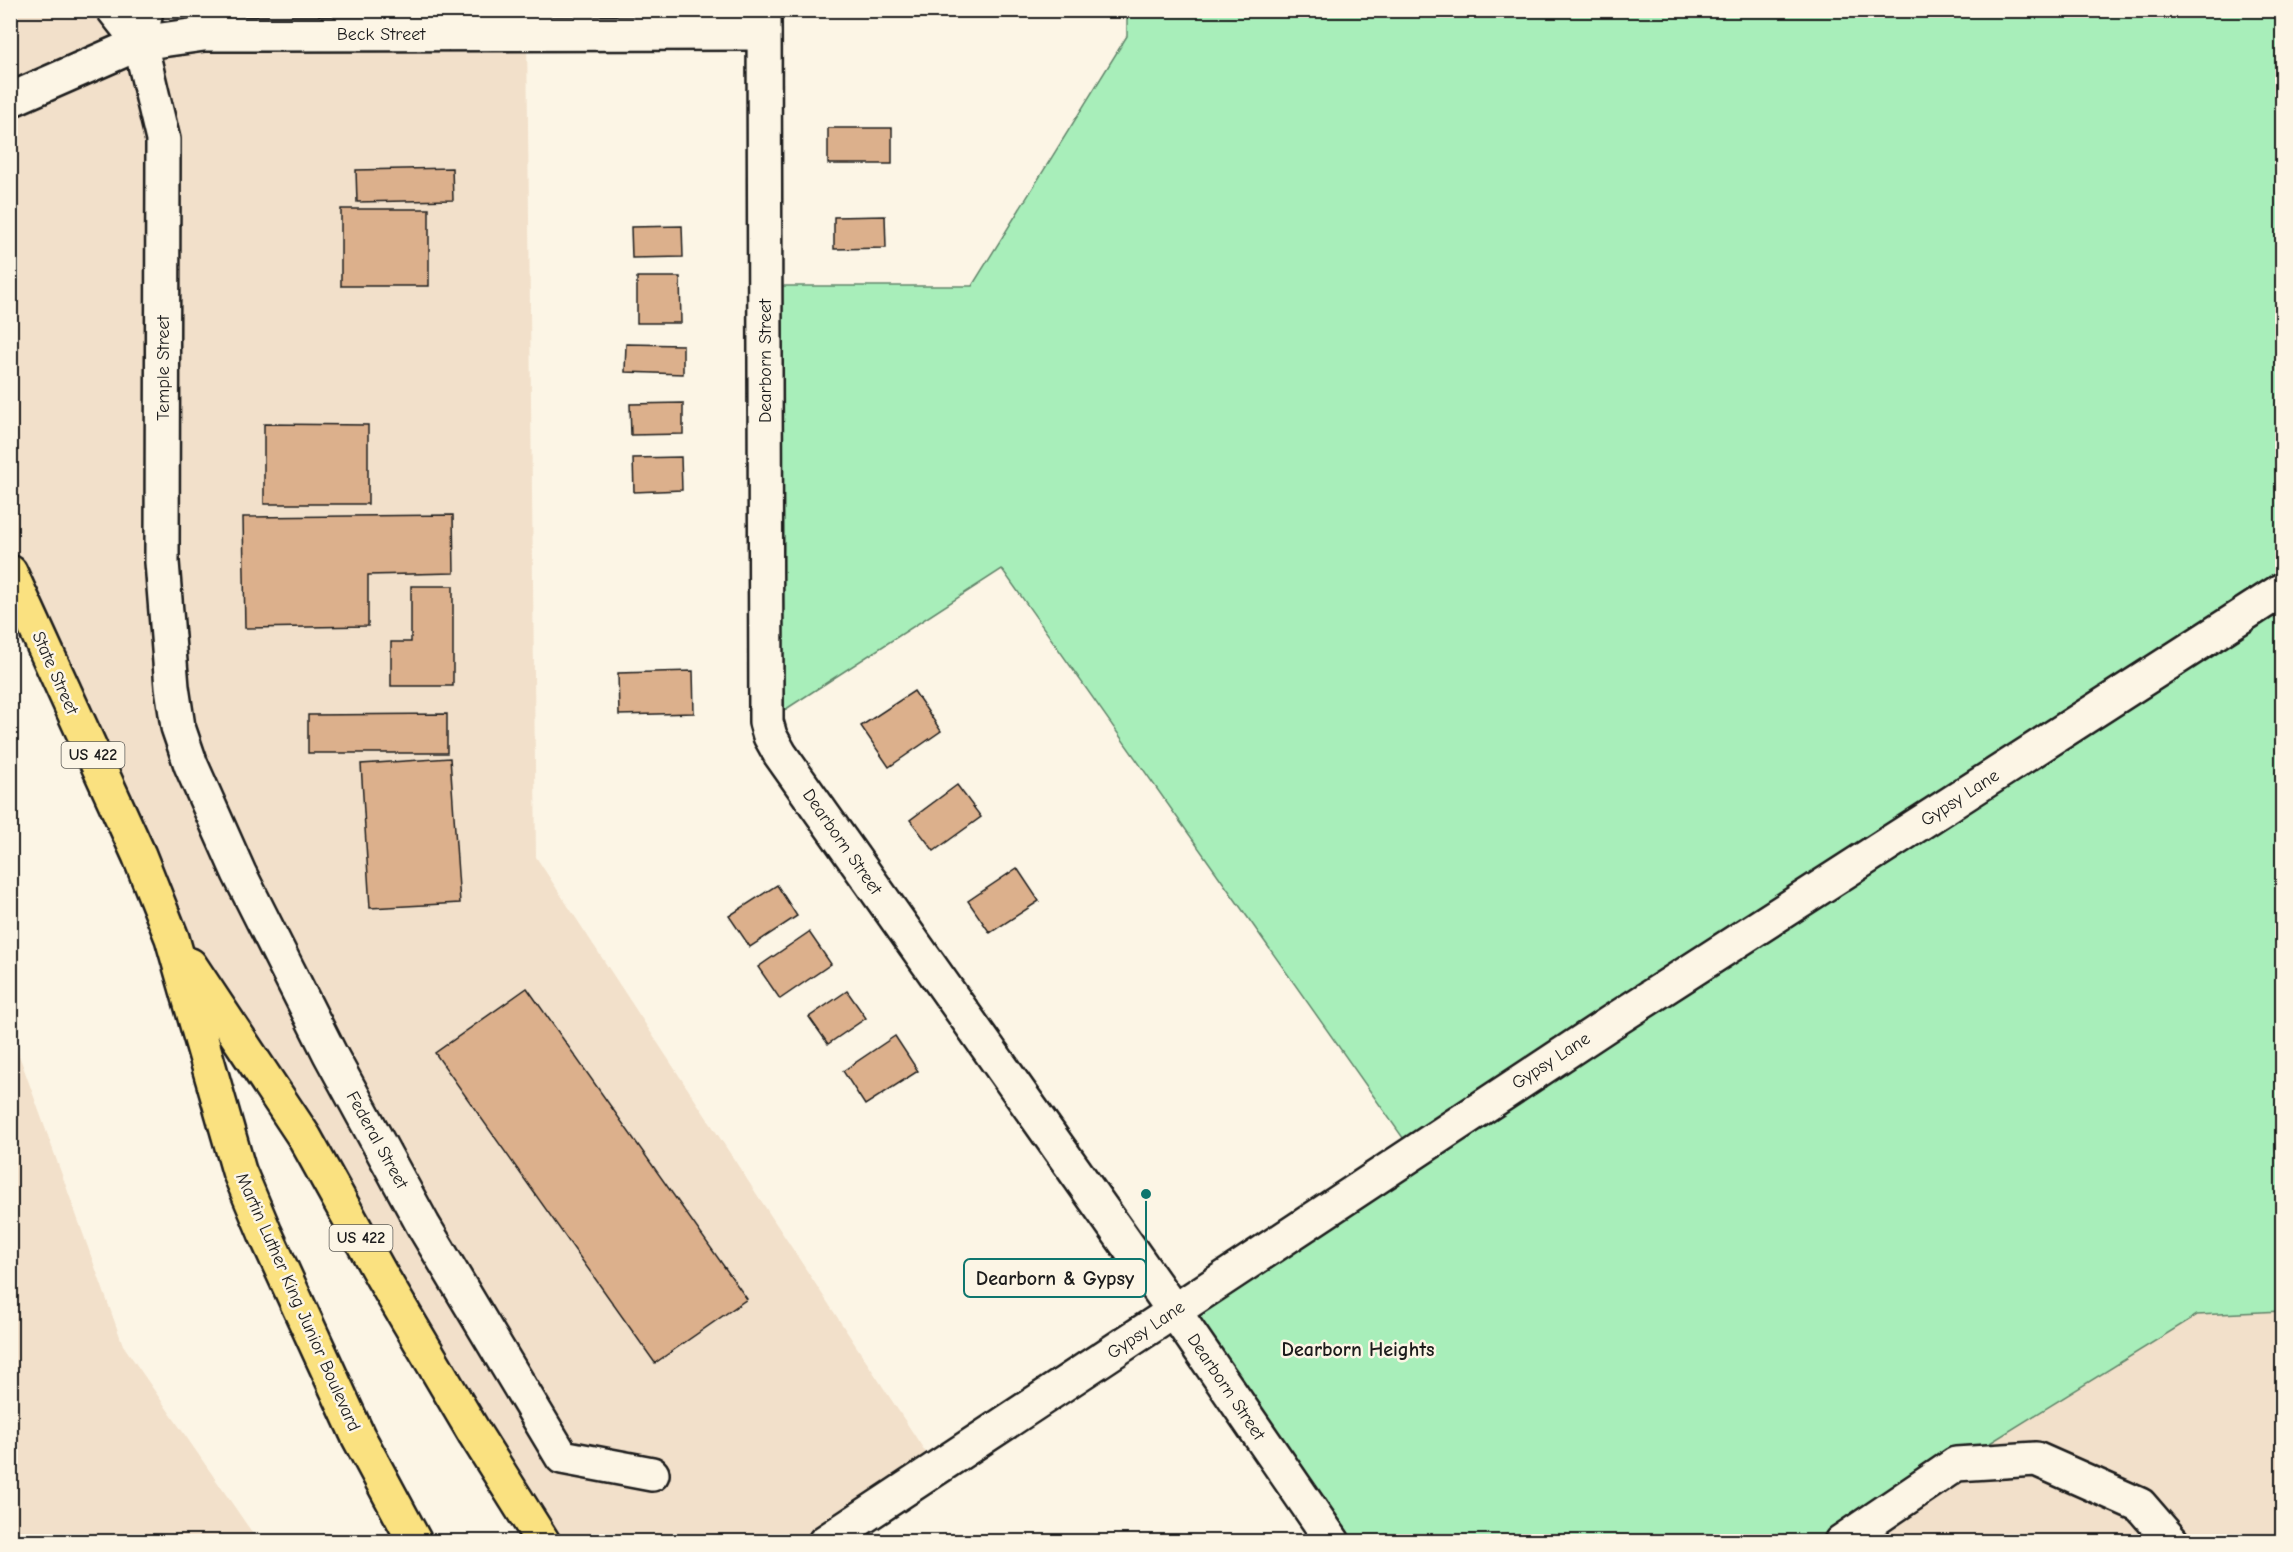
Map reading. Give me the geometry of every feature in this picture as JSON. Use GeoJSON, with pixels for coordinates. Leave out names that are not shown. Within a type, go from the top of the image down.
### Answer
{"type":"FeatureCollection","features":[{"type":"Feature","properties":{"kind":"main road","name":"State Street"},"geometry":{"type":"LineString","coordinates":[[10,572],[139,855],[172,939]]}},
{"type":"Feature","properties":{"kind":"main road","name":"Martin Luther King Junior Boulevard"},"geometry":{"type":"LineString","coordinates":[[172,939],[239,1171],[358,1436],[415,1542]]}},
{"type":"Feature","properties":{"kind":"main road","name":"US 422"},"geometry":{"type":"LineString","coordinates":[[172,939],[305,1138],[381,1275],[543,1542]]}},
{"type":"Feature","properties":{"kind":"street"},"geometry":{"type":"LineString","coordinates":[[114,10],[140,43]]}},
{"type":"Feature","properties":{"kind":"street","name":"Temple Street"},"geometry":{"type":"LineString","coordinates":[[146,10],[140,43],[163,140],[162,562],[172,687],[178,727]]}},
{"type":"Feature","properties":{"kind":"street","name":"Beck Street"},"geometry":{"type":"LineString","coordinates":[[10,100],[140,43],[204,34],[764,22]]}},
{"type":"Feature","properties":{"kind":"street","name":"Dearborn Street"},"geometry":{"type":"LineString","coordinates":[[764,22],[766,722],[770,736],[780,754],[1174,1311],[1333,1542]]}},
{"type":"Feature","properties":{"kind":"street","name":"Gypsy Lane"},"geometry":{"type":"LineString","coordinates":[[825,1542],[1613,1021],[2283,590]]}},
{"type":"Feature","properties":{"kind":"street","name":"Federal Street"},"geometry":{"type":"LineString","coordinates":[[178,727],[191,765],[239,873],[330,1054],[423,1225],[562,1457],[652,1474]]}},
{"type":"Feature","properties":{"kind":"street"},"geometry":{"type":"LineString","coordinates":[[1841,1542],[1956,1464],[2036,1459],[2140,1504],[2172,1542]]}},
{"type":"Feature","properties":{"kind":"shaded area"},"geometry":{"type":"Polygon","coordinates":[[[10,11],[146,11],[140,42],[527,34],[536,857],[936,1468],[825,1541],[543,1541],[172,938],[11,572],[10,11]]]}},
{"type":"Feature","properties":{"kind":"shaded area"},"geometry":{"type":"Polygon","coordinates":[[[10,1030],[123,1345],[258,1541],[11,1541],[10,1030]]]}},
{"type":"Feature","properties":{"kind":"shaded area"},"geometry":{"type":"Polygon","coordinates":[[[2282,1311],[2282,1541],[1841,1542],[1956,1464],[2197,1315],[2282,1311]]]}},
{"type":"Feature","properties":{"kind":"green space"},"geometry":{"type":"Polygon","coordinates":[[[1127,11],[2282,11],[2282,1311],[2197,1315],[1956,1464],[1841,1541],[1333,1541],[1174,1311],[1413,1152],[1002,569],[766,722],[765,286],[972,286],[1127,36],[1127,11]]]}},
{"type":"Feature","properties":{"kind":"building"},"geometry":{"type":"Polygon","coordinates":[[[828,128],[892,128],[892,164],[828,164],[828,128]]]}},
{"type":"Feature","properties":{"kind":"building"},"geometry":{"type":"Polygon","coordinates":[[[452,168],[453,200],[357,202],[356,170],[452,168]]]}},
{"type":"Feature","properties":{"kind":"building"},"geometry":{"type":"Polygon","coordinates":[[[341,209],[429,209],[429,286],[341,286],[341,209]]]}},
{"type":"Feature","properties":{"kind":"building"},"geometry":{"type":"Polygon","coordinates":[[[885,216],[886,248],[834,249],[834,217],[885,216]]]}},
{"type":"Feature","properties":{"kind":"building"},"geometry":{"type":"Polygon","coordinates":[[[682,226],[683,257],[632,258],[631,227],[682,226]]]}},
{"type":"Feature","properties":{"kind":"building"},"geometry":{"type":"Polygon","coordinates":[[[637,277],[680,277],[681,323],[637,323],[637,277]]]}},
{"type":"Feature","properties":{"kind":"building"},"geometry":{"type":"Polygon","coordinates":[[[626,344],[683,345],[683,374],[625,372],[626,344]]]}},
{"type":"Feature","properties":{"kind":"building"},"geometry":{"type":"Polygon","coordinates":[[[683,403],[683,434],[631,435],[630,404],[683,403]]]}},
{"type":"Feature","properties":{"kind":"building"},"geometry":{"type":"Polygon","coordinates":[[[264,424],[368,425],[368,504],[264,504],[264,424]]]}},
{"type":"Feature","properties":{"kind":"building"},"geometry":{"type":"Polygon","coordinates":[[[681,457],[682,490],[634,492],[633,458],[681,457]]]}},
{"type":"Feature","properties":{"kind":"building"},"geometry":{"type":"Polygon","coordinates":[[[453,515],[454,573],[368,575],[368,626],[245,628],[243,517],[453,515]]]}},
{"type":"Feature","properties":{"kind":"building"},"geometry":{"type":"Polygon","coordinates":[[[411,586],[453,586],[453,686],[391,686],[391,642],[411,642],[411,586]]]}},
{"type":"Feature","properties":{"kind":"building"},"geometry":{"type":"Polygon","coordinates":[[[693,671],[694,713],[619,715],[618,673],[693,671]]]}},
{"type":"Feature","properties":{"kind":"building"},"geometry":{"type":"Polygon","coordinates":[[[914,691],[941,731],[889,767],[861,726],[914,691]]]}},
{"type":"Feature","properties":{"kind":"building"},"geometry":{"type":"Polygon","coordinates":[[[447,714],[447,753],[308,753],[308,715],[447,714]]]}},
{"type":"Feature","properties":{"kind":"building"},"geometry":{"type":"Polygon","coordinates":[[[450,758],[460,903],[370,908],[361,764],[450,758]]]}},
{"type":"Feature","properties":{"kind":"building"},"geometry":{"type":"Polygon","coordinates":[[[957,785],[981,817],[934,851],[910,820],[957,785]]]}},
{"type":"Feature","properties":{"kind":"building"},"geometry":{"type":"Polygon","coordinates":[[[1017,868],[1039,901],[990,933],[968,901],[1017,868]]]}},
{"type":"Feature","properties":{"kind":"building"},"geometry":{"type":"Polygon","coordinates":[[[777,885],[797,916],[750,947],[729,916],[777,885]]]}},
{"type":"Feature","properties":{"kind":"building"},"geometry":{"type":"Polygon","coordinates":[[[809,932],[831,964],[780,999],[758,967],[809,932]]]}},
{"type":"Feature","properties":{"kind":"building"},"geometry":{"type":"Polygon","coordinates":[[[527,988],[747,1299],[655,1363],[435,1053],[527,988]]]}},
{"type":"Feature","properties":{"kind":"building"},"geometry":{"type":"Polygon","coordinates":[[[847,991],[866,1018],[828,1044],[809,1017],[847,991]]]}},
{"type":"Feature","properties":{"kind":"building"},"geometry":{"type":"Polygon","coordinates":[[[895,1036],[918,1071],[865,1105],[843,1071],[895,1036]]]}},
{"type":"Feature","properties":{"kind":"place","name":"Dearborn & Gypsy"},"geometry":{"type":"Point","coordinates":[1146,1194]}},
{"type":"Feature","properties":{"kind":"district","name":"Dearborn Heights"},"geometry":{"type":"Point","coordinates":[1358,1349]}}]}
